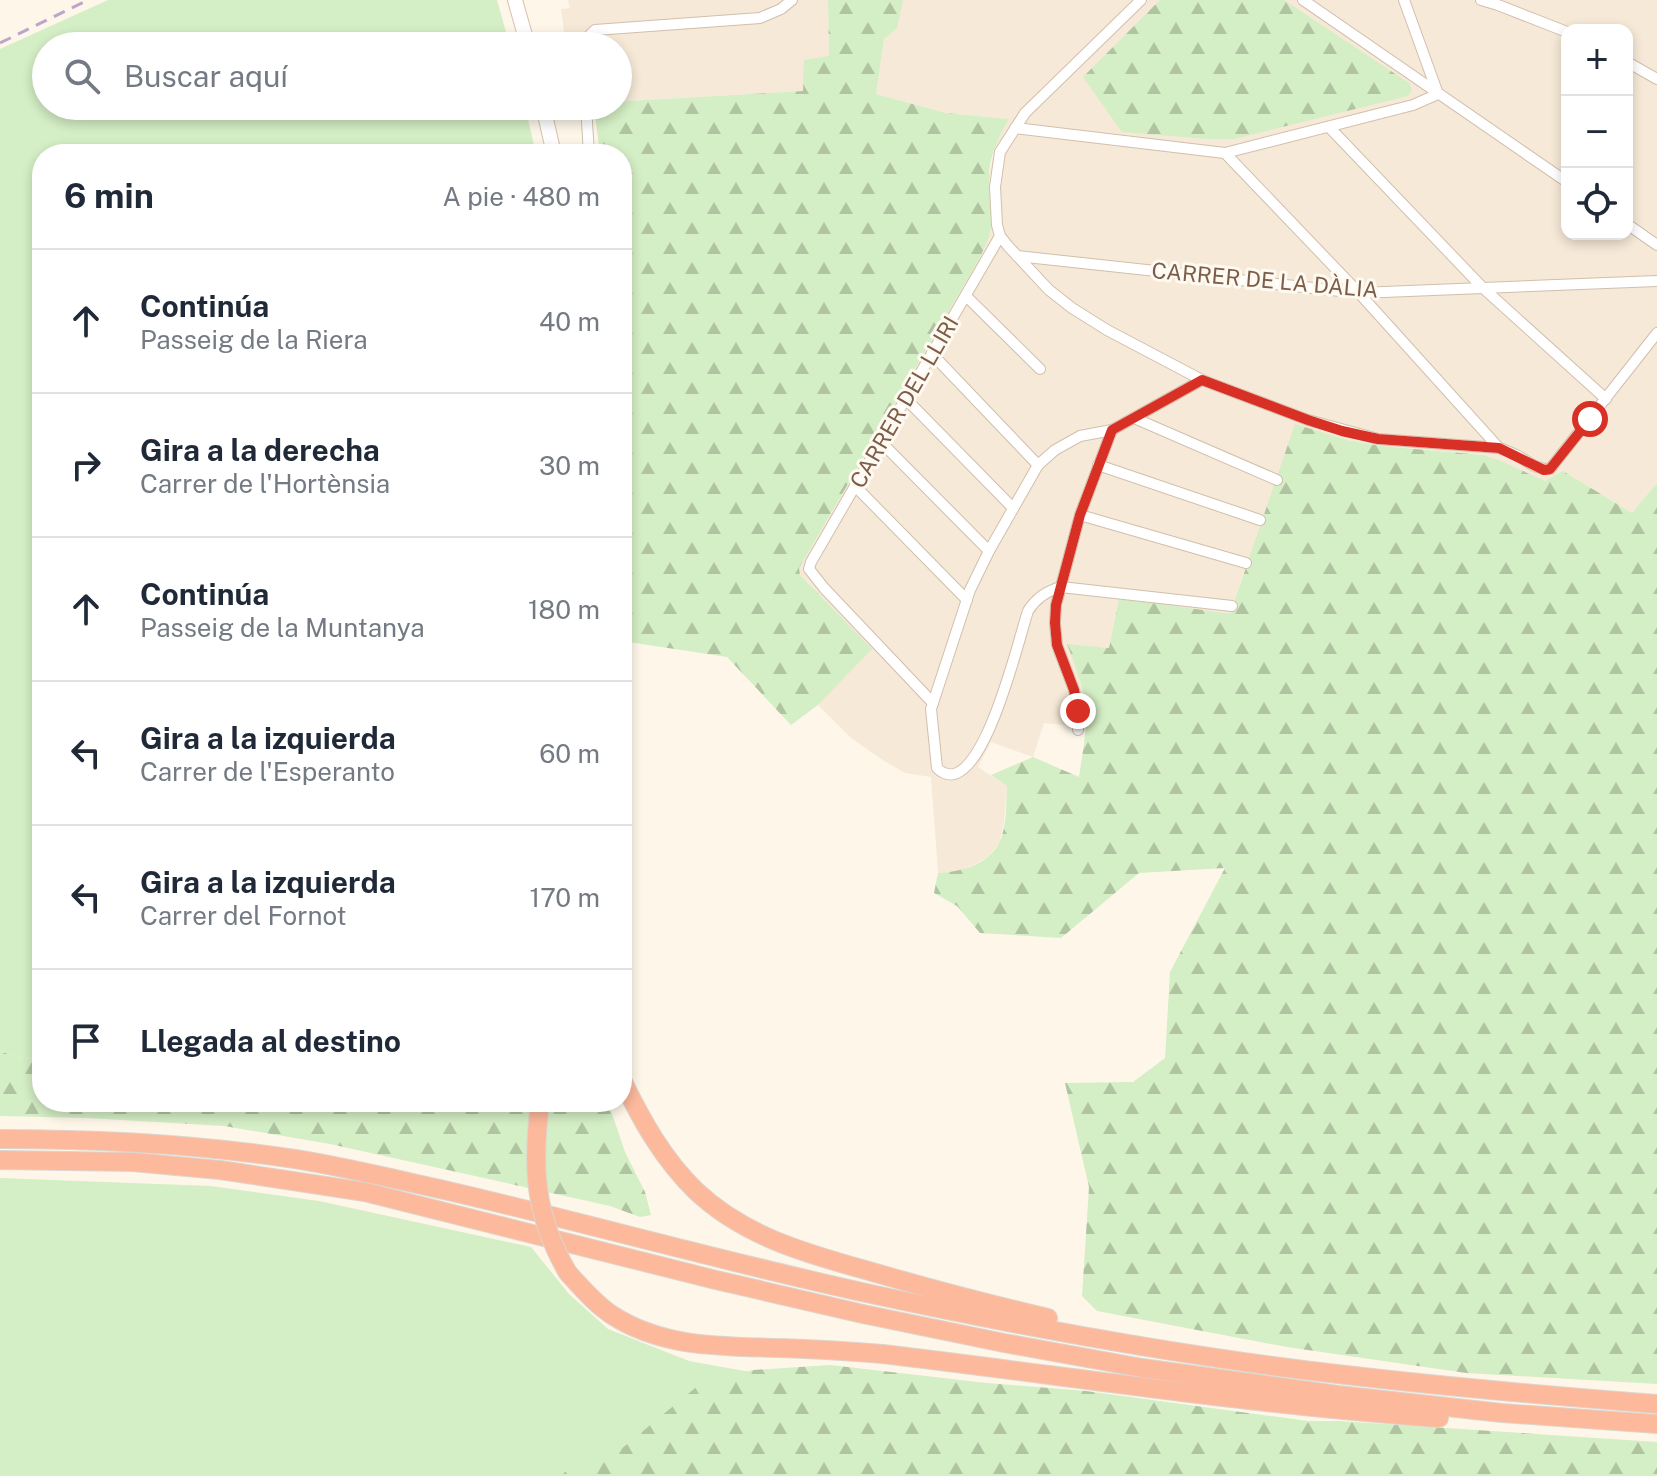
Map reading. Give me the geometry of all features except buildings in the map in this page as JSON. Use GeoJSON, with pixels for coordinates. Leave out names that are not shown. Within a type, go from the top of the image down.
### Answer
{"type":"FeatureCollection","features":[{"type":"Feature","properties":{"kind":"highway"},"geometry":{"type":"LineString","coordinates":[[632,1099],[652,1138],[674,1167],[713,1205],[754,1232],[835,1262],[1159,1348]]}},
{"type":"Feature","properties":{"kind":"highway"},"geometry":{"type":"LineString","coordinates":[[539,1112],[539,1200],[557,1253],[568,1273],[595,1302],[647,1333],[690,1345],[883,1354],[1374,1413],[1492,1421],[1562,1418]]}},
{"type":"Feature","properties":{"kind":"highway"},"geometry":{"type":"LineString","coordinates":[[0,1139],[127,1141],[296,1159],[369,1173],[720,1259],[1008,1323],[1240,1362],[1344,1375],[1657,1404]]}},
{"type":"Feature","properties":{"kind":"highway"},"geometry":{"type":"LineString","coordinates":[[0,1160],[133,1162],[220,1170],[365,1192],[863,1314],[1142,1368],[1353,1397],[1562,1418],[1657,1424]]}},
{"type":"Feature","properties":{"kind":"main road"},"geometry":{"type":"LineString","coordinates":[[515,0],[524,32]]}},
{"type":"Feature","properties":{"kind":"main road"},"geometry":{"type":"LineString","coordinates":[[546,120],[552,144]]}},
{"type":"Feature","properties":{"kind":"street"},"geometry":{"type":"LineString","coordinates":[[592,32],[602,28],[760,18],[773,14],[792,0]]}},
{"type":"Feature","properties":{"kind":"street"},"geometry":{"type":"LineString","coordinates":[[1141,0],[1035,104],[1000,152],[995,187],[1000,236],[1049,290],[1072,308],[1202,380],[1308,420],[1378,439],[1499,448],[1544,470],[1550,469],[1657,333]]}},
{"type":"Feature","properties":{"kind":"street"},"geometry":{"type":"LineString","coordinates":[[1303,0],[1561,178]]}},
{"type":"Feature","properties":{"kind":"street"},"geometry":{"type":"LineString","coordinates":[[1404,0],[1438,94]]}},
{"type":"Feature","properties":{"kind":"street"},"geometry":{"type":"LineString","coordinates":[[1481,0],[1561,30]]}},
{"type":"Feature","properties":{"kind":"street"},"geometry":{"type":"LineString","coordinates":[[1633,65],[1657,79]]}},
{"type":"Feature","properties":{"kind":"street"},"geometry":{"type":"LineString","coordinates":[[1015,128],[1225,153],[1413,105],[1438,94]]}},
{"type":"Feature","properties":{"kind":"street"},"geometry":{"type":"LineString","coordinates":[[587,120],[588,144]]}},
{"type":"Feature","properties":{"kind":"street"},"geometry":{"type":"LineString","coordinates":[[1329,127],[1482,287],[1606,399]]}},
{"type":"Feature","properties":{"kind":"street"},"geometry":{"type":"LineString","coordinates":[[1225,153],[1359,293],[1499,448]]}},
{"type":"Feature","properties":{"kind":"street"},"geometry":{"type":"LineString","coordinates":[[1633,228],[1657,245]]}},
{"type":"Feature","properties":{"kind":"street","name":"CARRER DEL LLIRI"},"geometry":{"type":"LineString","coordinates":[[933,703],[809,569],[1000,236]]}},
{"type":"Feature","properties":{"kind":"street","name":"CARRER DE LA DÀLIA"},"geometry":{"type":"LineString","coordinates":[[1017,256],[1359,293],[1657,281]]}},
{"type":"Feature","properties":{"kind":"street"},"geometry":{"type":"LineString","coordinates":[[966,296],[1040,369]]}},
{"type":"Feature","properties":{"kind":"street"},"geometry":{"type":"LineString","coordinates":[[932,354],[1038,465]]}},
{"type":"Feature","properties":{"kind":"street"},"geometry":{"type":"LineString","coordinates":[[1202,380],[1112,430],[1080,436],[1055,450],[1038,465],[989,551],[967,600],[931,709],[937,768],[945,774],[953,773],[972,759],[980,748],[992,724],[1028,611],[1045,593],[1061,587],[1232,606]]}},
{"type":"Feature","properties":{"kind":"street"},"geometry":{"type":"LineString","coordinates":[[906,399],[1013,508]]}},
{"type":"Feature","properties":{"kind":"street"},"geometry":{"type":"LineString","coordinates":[[1134,418],[1277,480]]}},
{"type":"Feature","properties":{"kind":"street"},"geometry":{"type":"LineString","coordinates":[[1078,730],[1074,690],[1057,645],[1056,605],[1080,515],[1112,430]]}},
{"type":"Feature","properties":{"kind":"street"},"geometry":{"type":"LineString","coordinates":[[881,442],[989,551]]}},
{"type":"Feature","properties":{"kind":"street"},"geometry":{"type":"LineString","coordinates":[[1098,465],[1260,520]]}},
{"type":"Feature","properties":{"kind":"street"},"geometry":{"type":"LineString","coordinates":[[855,486],[967,600]]}},
{"type":"Feature","properties":{"kind":"street"},"geometry":{"type":"LineString","coordinates":[[1080,515],[1246,563]]}},
{"type":"Feature","properties":{"kind":"shaded area"},"geometry":{"type":"Polygon","coordinates":[[[568,0],[828,0],[829,56],[804,91],[632,101],[632,32],[564,32],[561,9],[570,8],[568,0]]]}},
{"type":"Feature","properties":{"kind":"shaded area"},"geometry":{"type":"Polygon","coordinates":[[[902,0],[1657,0],[1657,483],[1632,513],[1563,471],[1545,481],[1483,455],[1347,440],[1244,571],[1230,615],[1119,598],[1109,648],[1068,645],[1086,708],[1085,727],[1044,723],[1033,757],[991,742],[978,767],[1007,786],[999,843],[989,856],[976,864],[956,872],[938,873],[931,777],[905,773],[881,759],[851,738],[818,705],[871,649],[800,575],[799,568],[964,285],[991,206],[989,176],[995,145],[1008,119],[946,113],[876,94],[884,39],[902,0]]]}},
{"type":"Feature","properties":{"kind":"green space"},"geometry":{"type":"Polygon","coordinates":[[[108,0],[497,0],[506,32],[37,32],[108,0]]]}},
{"type":"Feature","properties":{"kind":"green space"},"geometry":{"type":"Polygon","coordinates":[[[828,0],[903,0],[897,28],[884,39],[876,94],[946,113],[1009,119],[991,162],[991,228],[983,250],[799,568],[800,575],[872,649],[818,705],[791,725],[727,657],[632,643],[632,144],[599,144],[596,120],[632,120],[632,101],[803,91],[804,60],[829,56],[828,0]]]}},
{"type":"Feature","properties":{"kind":"green space"},"geometry":{"type":"Polygon","coordinates":[[[1160,0],[1284,0],[1409,83],[1412,90],[1408,96],[1234,139],[1122,132],[1083,77],[1160,0]]]}},
{"type":"Feature","properties":{"kind":"green space"},"geometry":{"type":"Polygon","coordinates":[[[32,34],[32,120],[528,120],[534,144],[32,144],[32,1059],[0,1051],[0,49],[32,34]]]}},
{"type":"Feature","properties":{"kind":"green space"},"geometry":{"type":"Polygon","coordinates":[[[1295,424],[1347,440],[1381,446],[1483,455],[1545,481],[1563,471],[1632,513],[1657,483],[1657,1384],[1466,1373],[1287,1347],[1097,1311],[1082,1296],[1089,1187],[1065,1083],[1133,1082],[1165,1058],[1170,972],[1225,868],[1139,873],[1061,938],[980,933],[957,906],[934,893],[938,873],[973,866],[988,857],[999,843],[1005,823],[1007,786],[991,775],[1033,757],[1079,777],[1086,715],[1081,683],[1067,644],[1109,648],[1119,598],[1230,614],[1295,424]]]}},
{"type":"Feature","properties":{"kind":"green space"},"geometry":{"type":"Polygon","coordinates":[[[0,1051],[32,1059],[32,1112],[611,1112],[625,1152],[645,1192],[651,1215],[640,1217],[610,1206],[330,1144],[224,1126],[0,1116],[0,1051]]]}},
{"type":"Feature","properties":{"kind":"green space"},"geometry":{"type":"Polygon","coordinates":[[[0,1178],[211,1186],[319,1201],[531,1247],[569,1294],[608,1329],[689,1361],[778,1377],[575,1476],[0,1476],[0,1178]]]}},
{"type":"Feature","properties":{"kind":"green space"},"geometry":{"type":"Polygon","coordinates":[[[830,1365],[1086,1391],[1308,1421],[1657,1442],[1657,1476],[561,1476],[566,1471],[620,1450],[700,1384],[753,1370],[830,1365]]]}},
{"type":"Feature","properties":{"kind":"railway"},"geometry":{"type":"LineString","coordinates":[[0,43],[88,0]]}},
{"type":"Feature","properties":{"kind":"route"},"geometry":{"type":"LineString","coordinates":[[1078,711],[1074,690],[1057,645],[1056,605],[1080,515],[1112,430],[1202,380],[1342,431],[1378,439],[1499,448],[1544,470],[1550,469],[1590,419]]}}]}
